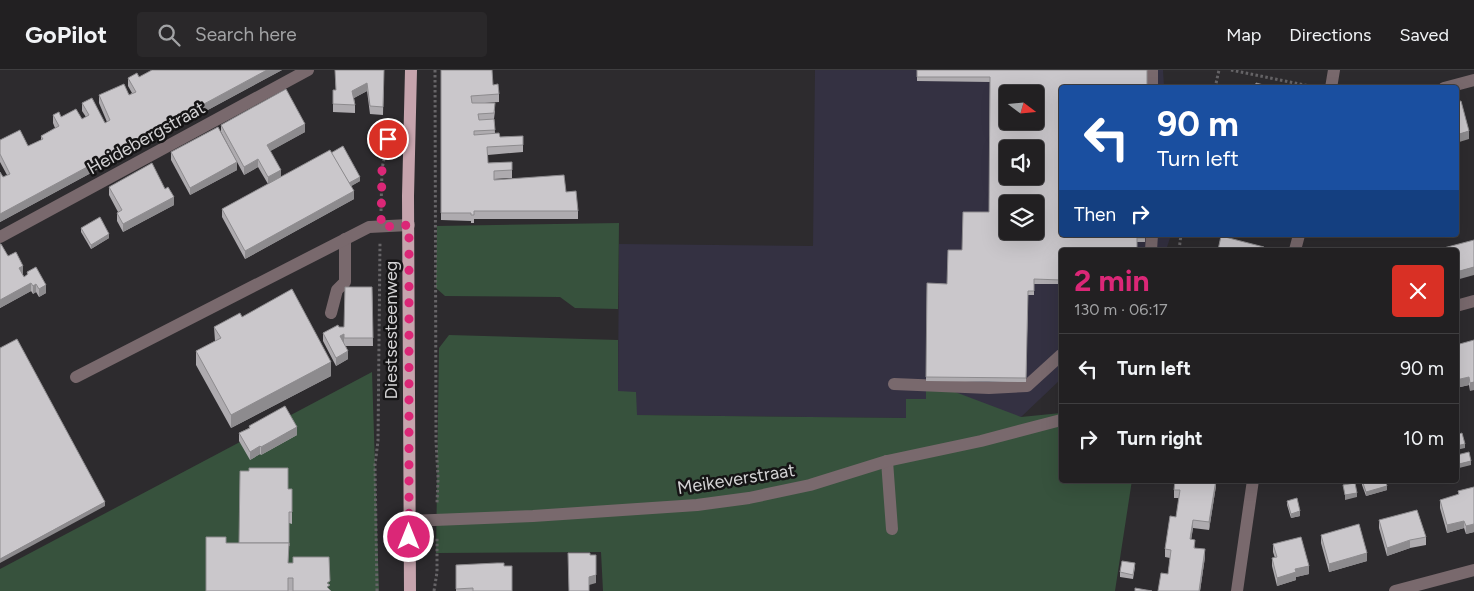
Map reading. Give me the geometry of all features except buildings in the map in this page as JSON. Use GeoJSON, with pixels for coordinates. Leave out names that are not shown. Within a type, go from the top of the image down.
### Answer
{"type":"FeatureCollection","features":[{"type":"Feature","properties":{"kind":"main road","name":"Diestsesteenweg"},"geometry":{"type":"LineString","coordinates":[[410,591],[409,225],[411,70]]}},
{"type":"Feature","properties":{"kind":"street","name":"Heidebergstraat"},"geometry":{"type":"LineString","coordinates":[[0,237],[308,70]]}},
{"type":"Feature","properties":{"kind":"street"},"geometry":{"type":"LineString","coordinates":[[1152,70],[1152,85]]}},
{"type":"Feature","properties":{"kind":"street"},"geometry":{"type":"LineString","coordinates":[[1332,85],[1334,70]]}},
{"type":"Feature","properties":{"kind":"street"},"geometry":{"type":"LineString","coordinates":[[1455,85],[1474,80]]}},
{"type":"Feature","properties":{"kind":"street"},"geometry":{"type":"LineString","coordinates":[[76,377],[369,226],[409,225]]}},
{"type":"Feature","properties":{"kind":"street"},"geometry":{"type":"LineString","coordinates":[[331,313],[337,290],[344,282],[345,239]]}},
{"type":"Feature","properties":{"kind":"street"},"geometry":{"type":"LineString","coordinates":[[1459,305],[1474,301]]}},
{"type":"Feature","properties":{"kind":"street"},"geometry":{"type":"LineString","coordinates":[[894,384],[989,388],[1027,386],[1059,357]]}},
{"type":"Feature","properties":{"kind":"street","name":"Meikeverstraat"},"geometry":{"type":"LineString","coordinates":[[409,521],[533,516],[697,505],[749,498],[810,485],[887,461],[947,450],[1059,421]]}},
{"type":"Feature","properties":{"kind":"street"},"geometry":{"type":"LineString","coordinates":[[887,461],[892,529]]}},
{"type":"Feature","properties":{"kind":"street"},"geometry":{"type":"LineString","coordinates":[[1237,591],[1253,483]]}},
{"type":"Feature","properties":{"kind":"street"},"geometry":{"type":"LineString","coordinates":[[1395,591],[1474,570]]}},
{"type":"Feature","properties":{"kind":"path"},"geometry":{"type":"LineString","coordinates":[[435,70],[437,494]]}},
{"type":"Feature","properties":{"kind":"path"},"geometry":{"type":"LineString","coordinates":[[1216,85],[1219,70]]}},
{"type":"Feature","properties":{"kind":"path"},"geometry":{"type":"LineString","coordinates":[[1231,70],[1304,85]]}},
{"type":"Feature","properties":{"kind":"path"},"geometry":{"type":"LineString","coordinates":[[376,591],[375,465],[378,441],[382,169],[391,122]]}},
{"type":"Feature","properties":{"kind":"path"},"geometry":{"type":"LineString","coordinates":[[434,591],[437,549]]}},
{"type":"Feature","properties":{"kind":"shaded area"},"geometry":{"type":"Polygon","coordinates":[[[815,70],[1163,70],[1164,85],[1059,85],[1059,237],[1170,237],[1167,248],[1059,248],[1059,381],[1021,417],[906,399],[906,418],[636,415],[618,391],[619,244],[813,246],[815,70]]]}},
{"type":"Feature","properties":{"kind":"green space"},"geometry":{"type":"Polygon","coordinates":[[[619,223],[618,309],[575,308],[560,297],[445,296],[436,288],[437,226],[619,223]]]}},
{"type":"Feature","properties":{"kind":"green space"},"geometry":{"type":"Polygon","coordinates":[[[449,335],[618,340],[618,391],[636,392],[637,415],[906,418],[906,399],[926,399],[926,381],[1021,417],[1059,413],[1059,483],[1132,483],[1115,591],[603,591],[601,552],[436,553],[439,348],[449,335]]]}},
{"type":"Feature","properties":{"kind":"green space"},"geometry":{"type":"Polygon","coordinates":[[[372,372],[379,591],[0,591],[0,569],[372,372]]]}},
{"type":"Feature","properties":{"kind":"route"},"geometry":{"type":"LineString","coordinates":[[388,139],[382,169],[381,227],[409,225],[409,537]]}}]}
